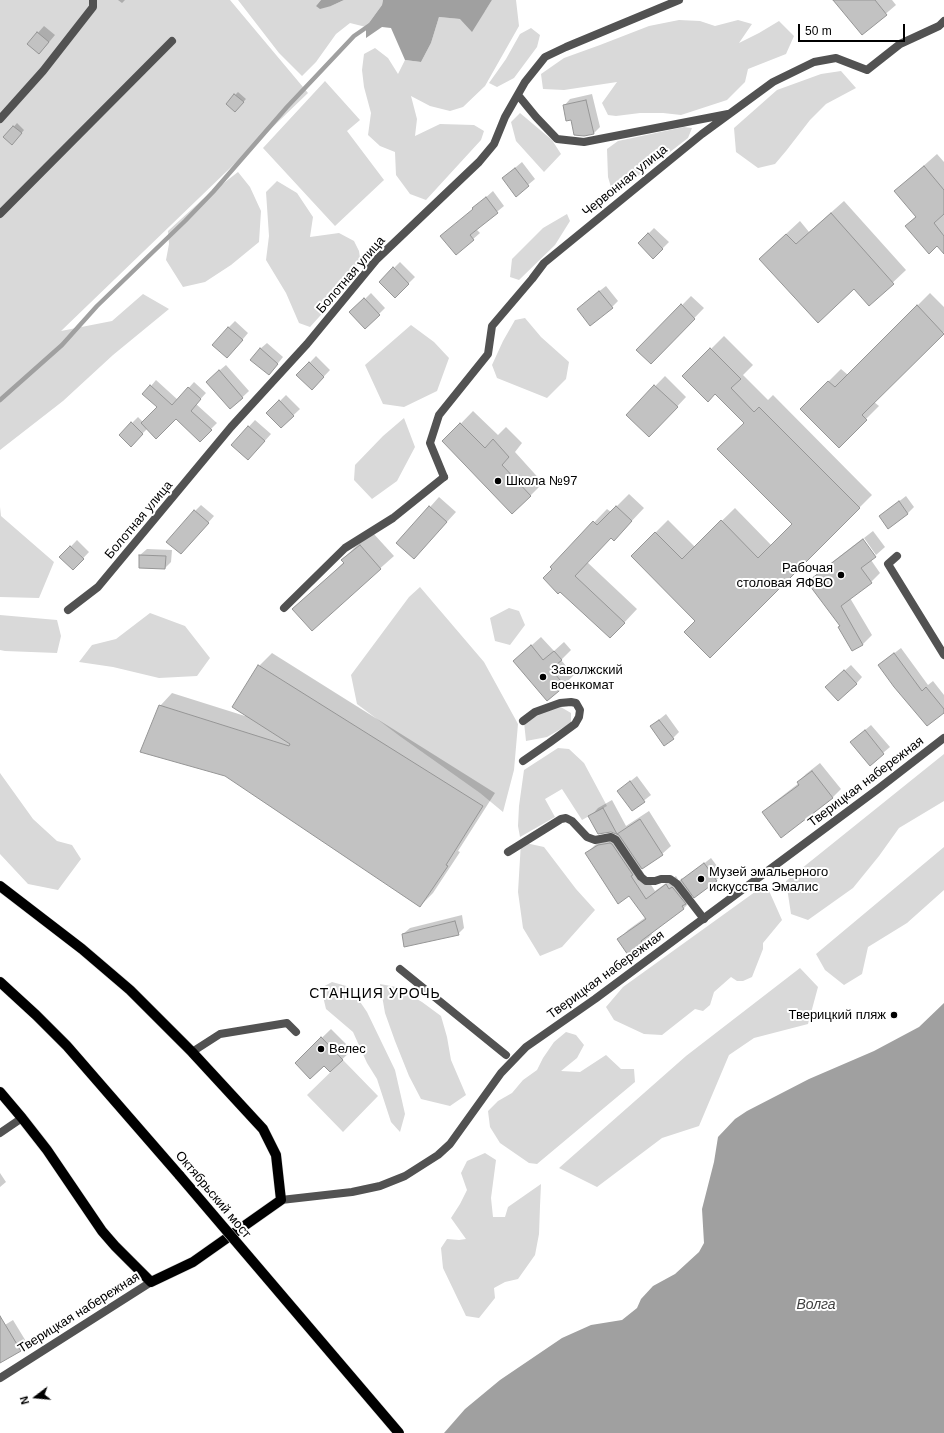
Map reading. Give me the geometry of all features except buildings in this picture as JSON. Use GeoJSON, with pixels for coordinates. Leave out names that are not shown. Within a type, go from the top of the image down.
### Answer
{"type":"FeatureCollection","features":[{"type":"Feature","properties":{"kind":"main road"},"geometry":{"type":"LineString","coordinates":[[0,886],[88,954],[130,990],[192,1052],[264,1129],[276,1155],[281,1200],[194,1262],[151,1282],[102,1231],[47,1150],[0,1092]]}},
{"type":"Feature","properties":{"kind":"main road","name":"Октябрьский мост"},"geometry":{"type":"LineString","coordinates":[[0,982],[67,1046],[399,1433]]}},
{"type":"Feature","properties":{"kind":"street"},"geometry":{"type":"LineString","coordinates":[[0,119],[48,66],[93,7],[93,0]]}},
{"type":"Feature","properties":{"kind":"street","name":"Болотная улица"},"geometry":{"type":"LineString","coordinates":[[68,610],[98,587],[231,427],[307,344],[377,259],[479,162],[494,144],[505,117],[525,82],[545,57],[679,0]]}},
{"type":"Feature","properties":{"kind":"street","name":"Червонная улица"},"geometry":{"type":"LineString","coordinates":[[284,608],[345,548],[393,518],[444,477],[430,443],[439,415],[488,354],[492,326],[544,264],[696,139],[773,82],[814,62],[836,58],[867,70],[900,44],[939,26],[944,21]]}},
{"type":"Feature","properties":{"kind":"street"},"geometry":{"type":"LineString","coordinates":[[0,214],[172,41]]}},
{"type":"Feature","properties":{"kind":"street"},"geometry":{"type":"LineString","coordinates":[[518,95],[557,139],[584,142],[730,113]]}},
{"type":"Feature","properties":{"kind":"street"},"geometry":{"type":"LineString","coordinates":[[897,556],[888,564],[944,655]]}},
{"type":"Feature","properties":{"kind":"street"},"geometry":{"type":"LineString","coordinates":[[523,721],[535,712],[560,703],[576,703],[580,710],[579,717],[570,728],[523,761]]}},
{"type":"Feature","properties":{"kind":"street","name":"Тверицкая набережная"},"geometry":{"type":"LineString","coordinates":[[281,1200],[352,1192],[380,1186],[405,1176],[438,1155],[450,1144],[501,1073],[526,1046],[595,999],[704,919],[944,738]]}},
{"type":"Feature","properties":{"kind":"street"},"geometry":{"type":"LineString","coordinates":[[508,852],[561,819],[566,818],[572,821],[587,837],[595,840],[611,837],[616,840],[641,877],[646,881],[670,879],[677,884],[704,919]]}},
{"type":"Feature","properties":{"kind":"street"},"geometry":{"type":"LineString","coordinates":[[400,970],[506,1055]]}},
{"type":"Feature","properties":{"kind":"street"},"geometry":{"type":"LineString","coordinates":[[192,1052],[220,1034],[286,1022],[296,1032]]}},
{"type":"Feature","properties":{"kind":"street"},"geometry":{"type":"LineString","coordinates":[[0,1133],[22,1118]]}},
{"type":"Feature","properties":{"kind":"street","name":"Тверицкая набережная"},"geometry":{"type":"LineString","coordinates":[[0,1378],[151,1282]]}},
{"type":"Feature","properties":{"kind":"shaded area"},"geometry":{"type":"Polygon","coordinates":[[[0,0],[230,0],[308,93],[61,331],[112,321],[143,294],[169,309],[113,355],[63,401],[0,450],[0,0]]]}},
{"type":"Feature","properties":{"kind":"shaded area"},"geometry":{"type":"Polygon","coordinates":[[[238,0],[321,0],[316,6],[331,6],[344,0],[383,0],[382,5],[366,27],[350,23],[336,34],[316,62],[302,76],[279,53],[238,0]]]}},
{"type":"Feature","properties":{"kind":"shaded area"},"geometry":{"type":"Polygon","coordinates":[[[492,0],[516,0],[519,26],[485,86],[463,107],[450,111],[430,106],[411,96],[417,119],[415,136],[440,124],[474,125],[484,131],[481,140],[426,200],[410,194],[396,175],[395,152],[380,146],[368,135],[371,113],[364,87],[362,70],[364,54],[375,48],[388,58],[398,74],[405,60],[421,62],[431,43],[439,17],[460,19],[485,11],[492,0]]]}},
{"type":"Feature","properties":{"kind":"shaded area"},"geometry":{"type":"Polygon","coordinates":[[[679,20],[700,21],[715,26],[738,20],[752,24],[739,43],[779,21],[794,36],[786,54],[748,69],[745,82],[727,100],[681,115],[640,113],[616,116],[608,115],[602,103],[617,82],[564,90],[543,89],[541,74],[564,58],[649,26],[679,20]]]}},
{"type":"Feature","properties":{"kind":"shaded area"},"geometry":{"type":"Polygon","coordinates":[[[531,28],[540,35],[537,47],[514,78],[497,87],[489,83],[506,59],[520,34],[531,28]]]}},
{"type":"Feature","properties":{"kind":"shaded area"},"geometry":{"type":"Polygon","coordinates":[[[841,71],[856,88],[826,104],[810,120],[775,164],[758,168],[736,152],[734,128],[777,90],[821,74],[841,71]]]}},
{"type":"Feature","properties":{"kind":"shaded area"},"geometry":{"type":"Polygon","coordinates":[[[325,81],[360,120],[347,131],[384,180],[335,226],[263,148],[325,81]]]}},
{"type":"Feature","properties":{"kind":"shaded area"},"geometry":{"type":"Polygon","coordinates":[[[520,113],[552,140],[561,154],[544,172],[516,141],[511,122],[520,113]]]}},
{"type":"Feature","properties":{"kind":"shaded area"},"geometry":{"type":"Polygon","coordinates":[[[684,127],[692,128],[688,138],[613,194],[608,177],[607,149],[618,141],[684,127]]]}},
{"type":"Feature","properties":{"kind":"shaded area"},"geometry":{"type":"Polygon","coordinates":[[[238,172],[250,187],[261,211],[259,242],[231,265],[205,282],[183,287],[166,260],[169,244],[168,231],[203,199],[238,172]]]}},
{"type":"Feature","properties":{"kind":"shaded area"},"geometry":{"type":"Polygon","coordinates":[[[277,181],[297,193],[313,217],[310,237],[339,233],[354,241],[359,251],[360,258],[348,285],[310,327],[299,323],[286,293],[266,260],[269,236],[266,192],[277,181]]]}},
{"type":"Feature","properties":{"kind":"shaded area"},"geometry":{"type":"Polygon","coordinates":[[[567,214],[570,221],[555,245],[519,280],[510,277],[512,259],[543,228],[567,214]]]}},
{"type":"Feature","properties":{"kind":"shaded area"},"geometry":{"type":"Polygon","coordinates":[[[525,318],[541,337],[569,362],[566,379],[547,398],[497,378],[492,365],[515,320],[525,318]]]}},
{"type":"Feature","properties":{"kind":"shaded area"},"geometry":{"type":"Polygon","coordinates":[[[411,325],[434,342],[449,358],[437,391],[404,407],[383,404],[365,365],[411,325]]]}},
{"type":"Feature","properties":{"kind":"shaded area"},"geometry":{"type":"Polygon","coordinates":[[[404,418],[415,447],[397,481],[372,499],[354,480],[355,465],[383,436],[404,418]]]}},
{"type":"Feature","properties":{"kind":"shaded area"},"geometry":{"type":"Polygon","coordinates":[[[0,507],[1,516],[54,562],[39,598],[0,597],[0,507]]]}},
{"type":"Feature","properties":{"kind":"shaded area"},"geometry":{"type":"Polygon","coordinates":[[[420,587],[484,662],[518,724],[514,770],[503,812],[480,793],[357,704],[351,675],[409,597],[420,587]]]}},
{"type":"Feature","properties":{"kind":"shaded area"},"geometry":{"type":"Polygon","coordinates":[[[509,608],[519,611],[525,625],[510,645],[495,641],[490,618],[509,608]]]}},
{"type":"Feature","properties":{"kind":"shaded area"},"geometry":{"type":"Polygon","coordinates":[[[150,613],[185,626],[210,658],[197,676],[159,678],[113,667],[79,662],[92,645],[116,639],[150,613]]]}},
{"type":"Feature","properties":{"kind":"shaded area"},"geometry":{"type":"Polygon","coordinates":[[[0,615],[57,620],[61,636],[57,653],[0,650],[0,615]]]}},
{"type":"Feature","properties":{"kind":"shaded area"},"geometry":{"type":"Polygon","coordinates":[[[559,706],[571,713],[571,723],[547,737],[526,741],[524,722],[539,712],[559,706]]]}},
{"type":"Feature","properties":{"kind":"shaded area"},"geometry":{"type":"Polygon","coordinates":[[[558,748],[569,749],[584,763],[607,806],[582,820],[562,789],[545,799],[555,817],[520,837],[518,826],[519,806],[524,770],[558,748]]]}},
{"type":"Feature","properties":{"kind":"shaded area"},"geometry":{"type":"Polygon","coordinates":[[[944,754],[944,801],[899,828],[853,888],[808,920],[791,914],[786,881],[944,754]]]}},
{"type":"Feature","properties":{"kind":"shaded area"},"geometry":{"type":"Polygon","coordinates":[[[0,773],[33,819],[57,841],[72,845],[81,859],[58,890],[28,884],[0,854],[0,773]]]}},
{"type":"Feature","properties":{"kind":"shaded area"},"geometry":{"type":"Polygon","coordinates":[[[521,842],[544,847],[576,889],[595,910],[562,947],[540,956],[523,928],[518,892],[521,842]]]}},
{"type":"Feature","properties":{"kind":"shaded area"},"geometry":{"type":"Polygon","coordinates":[[[944,847],[944,890],[907,923],[868,947],[862,974],[844,985],[825,970],[816,954],[944,847]]]}},
{"type":"Feature","properties":{"kind":"shaded area"},"geometry":{"type":"Polygon","coordinates":[[[766,884],[782,920],[763,943],[763,949],[752,977],[743,981],[737,981],[731,977],[714,992],[710,1005],[703,1011],[695,1009],[662,1035],[644,1034],[614,1020],[606,1007],[623,987],[766,884]]]}},
{"type":"Feature","properties":{"kind":"shaded area"},"geometry":{"type":"Polygon","coordinates":[[[800,968],[818,987],[808,1024],[754,1038],[729,1055],[699,1126],[662,1138],[597,1187],[559,1168],[686,1056],[800,968]]]}},
{"type":"Feature","properties":{"kind":"shaded area"},"geometry":{"type":"Polygon","coordinates":[[[332,982],[350,987],[367,1012],[395,1070],[405,1114],[400,1132],[391,1122],[377,1079],[367,1063],[353,1032],[326,1009],[321,988],[332,982]]]}},
{"type":"Feature","properties":{"kind":"shaded area"},"geometry":{"type":"Polygon","coordinates":[[[380,984],[396,987],[422,1002],[441,1016],[451,1060],[466,1095],[450,1106],[421,1099],[409,1076],[385,1013],[380,984]]]}},
{"type":"Feature","properties":{"kind":"shaded area"},"geometry":{"type":"Polygon","coordinates":[[[566,1032],[576,1035],[584,1045],[577,1058],[561,1071],[580,1072],[606,1055],[621,1069],[634,1069],[635,1082],[537,1164],[529,1163],[500,1143],[490,1127],[488,1111],[498,1101],[512,1093],[523,1080],[537,1070],[554,1042],[566,1032]]]}},
{"type":"Feature","properties":{"kind":"shaded area"},"geometry":{"type":"Polygon","coordinates":[[[343,1060],[378,1096],[343,1132],[307,1095],[343,1060]]]}},
{"type":"Feature","properties":{"kind":"shaded area"},"geometry":{"type":"Polygon","coordinates":[[[485,1153],[496,1160],[491,1198],[493,1217],[505,1217],[508,1207],[541,1184],[539,1234],[535,1255],[518,1279],[505,1282],[494,1288],[495,1298],[479,1318],[466,1316],[443,1268],[441,1248],[447,1239],[466,1239],[451,1218],[467,1190],[461,1173],[467,1161],[485,1153]]]}},
{"type":"Feature","properties":{"kind":"water"},"geometry":{"type":"Polygon","coordinates":[[[321,0],[344,0],[320,9],[316,6],[321,0]]]}},
{"type":"Feature","properties":{"kind":"water"},"geometry":{"type":"Polygon","coordinates":[[[383,0],[492,0],[472,32],[460,19],[439,17],[431,43],[421,62],[405,60],[391,28],[382,27],[366,38],[366,27],[382,5],[383,0]]]}},
{"type":"Feature","properties":{"kind":"water","name":"Волга"},"geometry":{"type":"Polygon","coordinates":[[[944,1003],[944,1433],[444,1433],[465,1409],[500,1380],[562,1338],[591,1325],[622,1320],[637,1308],[641,1299],[653,1286],[675,1274],[699,1252],[704,1243],[702,1209],[714,1162],[718,1137],[735,1119],[747,1111],[809,1079],[874,1051],[919,1027],[944,1003]]]}},
{"type":"Feature","properties":{"kind":"waterway"},"geometry":{"type":"LineString","coordinates":[[0,400],[62,345],[97,306],[185,221],[213,192],[287,107],[354,36],[370,25]]}},
{"type":"Feature","properties":{"kind":"place","name":"Школа №97"},"geometry":{"type":"Point","coordinates":[498,481]}},
{"type":"Feature","properties":{"kind":"place","name":"Рабочая столовая ЯФВО"},"geometry":{"type":"Point","coordinates":[841,575]}},
{"type":"Feature","properties":{"kind":"place","name":"Заволжский военкомат"},"geometry":{"type":"Point","coordinates":[543,677]}},
{"type":"Feature","properties":{"kind":"place","name":"Музей эмальерного искусства Эмалис"},"geometry":{"type":"Point","coordinates":[701,879]}},
{"type":"Feature","properties":{"kind":"place","name":"Тверицкий пляж"},"geometry":{"type":"Point","coordinates":[894,1015]}},
{"type":"Feature","properties":{"kind":"place","name":"Велес"},"geometry":{"type":"Point","coordinates":[321,1049]}},
{"type":"Feature","properties":{"kind":"district","name":"СТАНЦИЯ УРОЧЬ"},"geometry":{"type":"Point","coordinates":[375,994]}}]}
